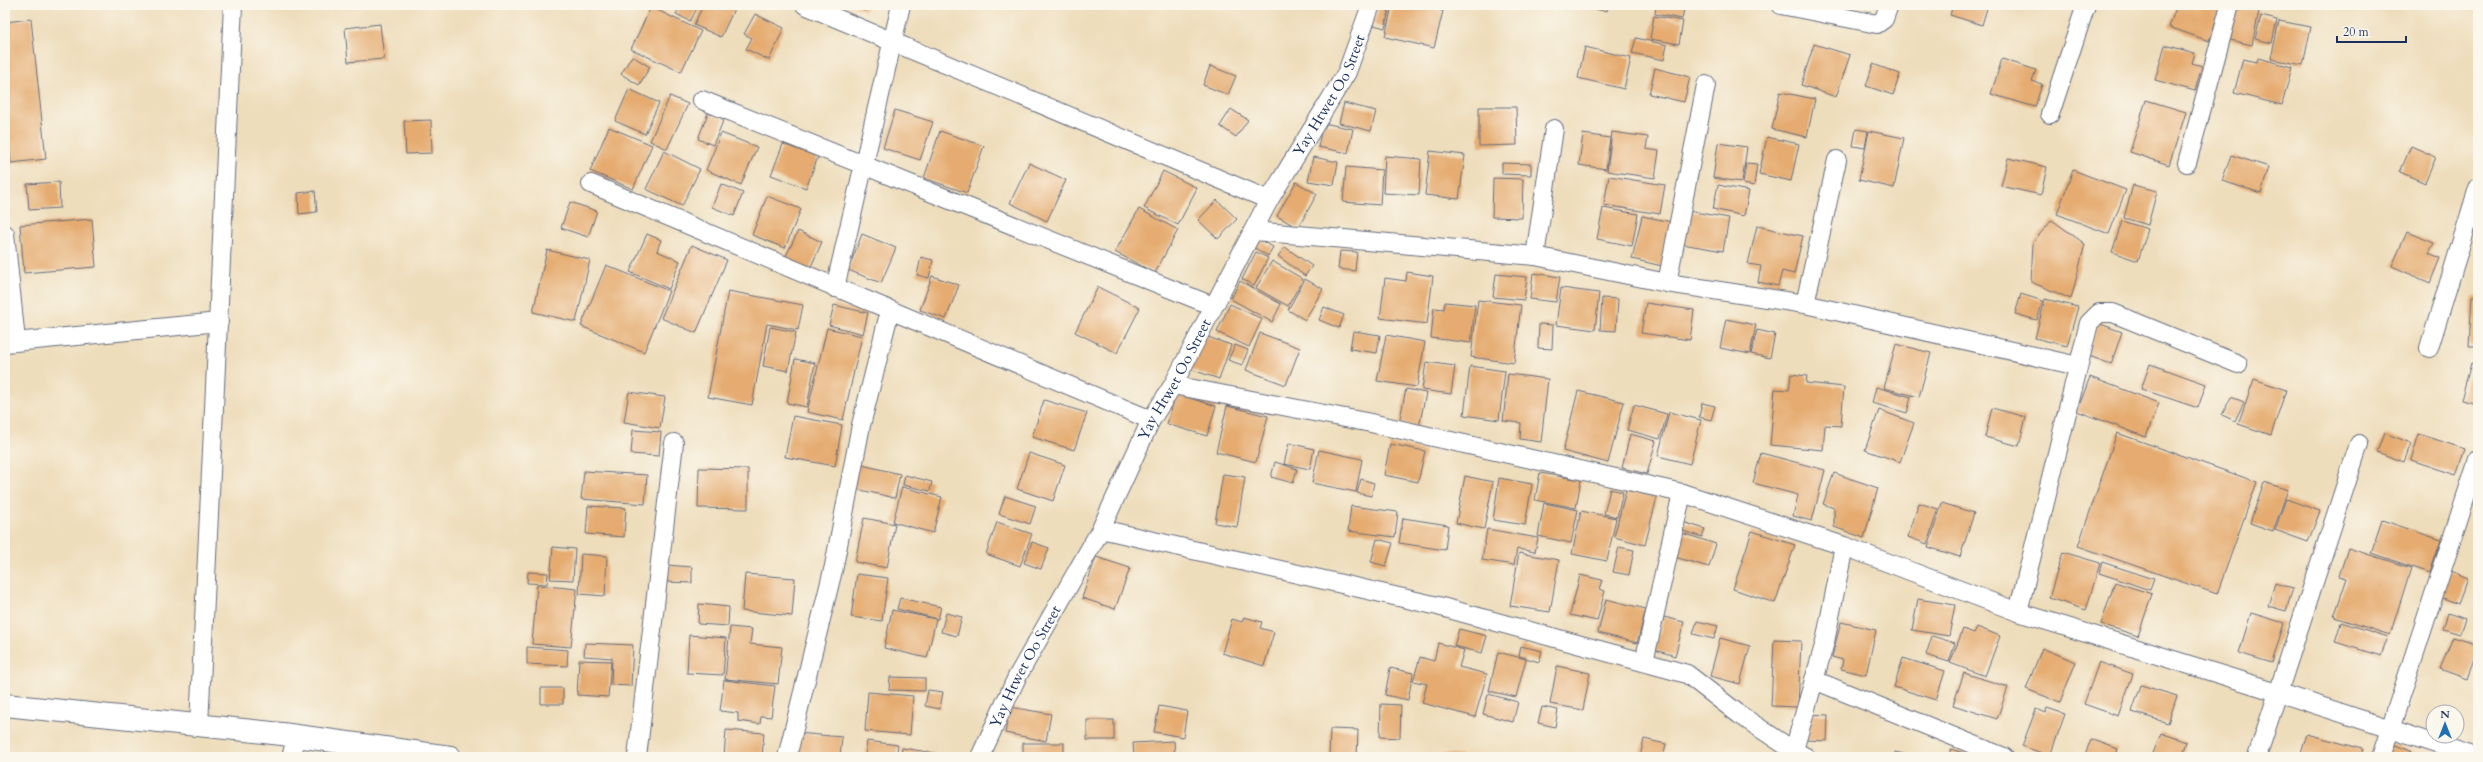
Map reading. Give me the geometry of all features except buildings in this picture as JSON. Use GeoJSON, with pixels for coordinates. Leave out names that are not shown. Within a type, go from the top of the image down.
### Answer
{"type":"FeatureCollection","features":[{"type":"Feature","properties":{"kind":"street"},"geometry":{"type":"LineString","coordinates":[[199,726],[233,5]]}},
{"type":"Feature","properties":{"kind":"street"},"geometry":{"type":"LineString","coordinates":[[805,5],[1270,200]]}},
{"type":"Feature","properties":{"kind":"street"},"geometry":{"type":"LineString","coordinates":[[835,288],[865,165],[901,5]]}},
{"type":"Feature","properties":{"kind":"street","name":"Yay Htwet Oo Street"},"geometry":{"type":"LineString","coordinates":[[980,757],[1017,677],[1101,529],[1151,420],[1173,385],[1213,306],[1270,200],[1347,72],[1371,5]]}},
{"type":"Feature","properties":{"kind":"street"},"geometry":{"type":"LineString","coordinates":[[1781,5],[1877,24],[1884,19],[1889,5]]}},
{"type":"Feature","properties":{"kind":"street"},"geometry":{"type":"LineString","coordinates":[[2050,114],[2086,5]]}},
{"type":"Feature","properties":{"kind":"street"},"geometry":{"type":"LineString","coordinates":[[2188,163],[2230,5]]}},
{"type":"Feature","properties":{"kind":"street"},"geometry":{"type":"LineString","coordinates":[[1667,283],[1706,86]]}},
{"type":"Feature","properties":{"kind":"street"},"geometry":{"type":"LineString","coordinates":[[702,100],[1213,306]]}},
{"type":"Feature","properties":{"kind":"street"},"geometry":{"type":"LineString","coordinates":[[1535,256],[1554,130]]}},
{"type":"Feature","properties":{"kind":"street"},"geometry":{"type":"LineString","coordinates":[[1805,304],[1837,160]]}},
{"type":"Feature","properties":{"kind":"street"},"geometry":{"type":"LineString","coordinates":[[591,184],[835,288],[947,332],[1151,420]]}},
{"type":"Feature","properties":{"kind":"street"},"geometry":{"type":"LineString","coordinates":[[2429,348],[2478,188]]}},
{"type":"Feature","properties":{"kind":"street"},"geometry":{"type":"LineString","coordinates":[[1254,230],[1535,256],[1667,283],[1805,304],[2078,366]]}},
{"type":"Feature","properties":{"kind":"street"},"geometry":{"type":"LineString","coordinates":[[5,234],[11,342],[219,322]]}},
{"type":"Feature","properties":{"kind":"street"},"geometry":{"type":"LineString","coordinates":[[787,757],[834,566],[861,424],[890,310]]}},
{"type":"Feature","properties":{"kind":"street"},"geometry":{"type":"LineString","coordinates":[[2018,612],[2089,323],[2099,313],[2113,313],[2128,317],[2238,364]]}},
{"type":"Feature","properties":{"kind":"street"},"geometry":{"type":"LineString","coordinates":[[1173,385],[1386,427],[1682,493],[1844,546],[2018,612],[2277,692],[2476,757]]}},
{"type":"Feature","properties":{"kind":"street"},"geometry":{"type":"LineString","coordinates":[[637,757],[674,442]]}},
{"type":"Feature","properties":{"kind":"street"},"geometry":{"type":"LineString","coordinates":[[2257,757],[2359,444]]}},
{"type":"Feature","properties":{"kind":"street"},"geometry":{"type":"LineString","coordinates":[[2381,757],[2478,459]]}},
{"type":"Feature","properties":{"kind":"street"},"geometry":{"type":"LineString","coordinates":[[1644,662],[1682,493]]}},
{"type":"Feature","properties":{"kind":"street"},"geometry":{"type":"LineString","coordinates":[[1101,529],[1438,606],[1687,674],[1740,715],[1798,755],[1814,680],[1825,642],[1844,546]]}},
{"type":"Feature","properties":{"kind":"street"},"geometry":{"type":"LineString","coordinates":[[1814,680],[2004,757]]}},
{"type":"Feature","properties":{"kind":"street"},"geometry":{"type":"LineString","coordinates":[[5,705],[297,736],[450,757]]}},
{"type":"Feature","properties":{"kind":"street"},"geometry":{"type":"LineString","coordinates":[[290,757],[297,736]]}}]}
